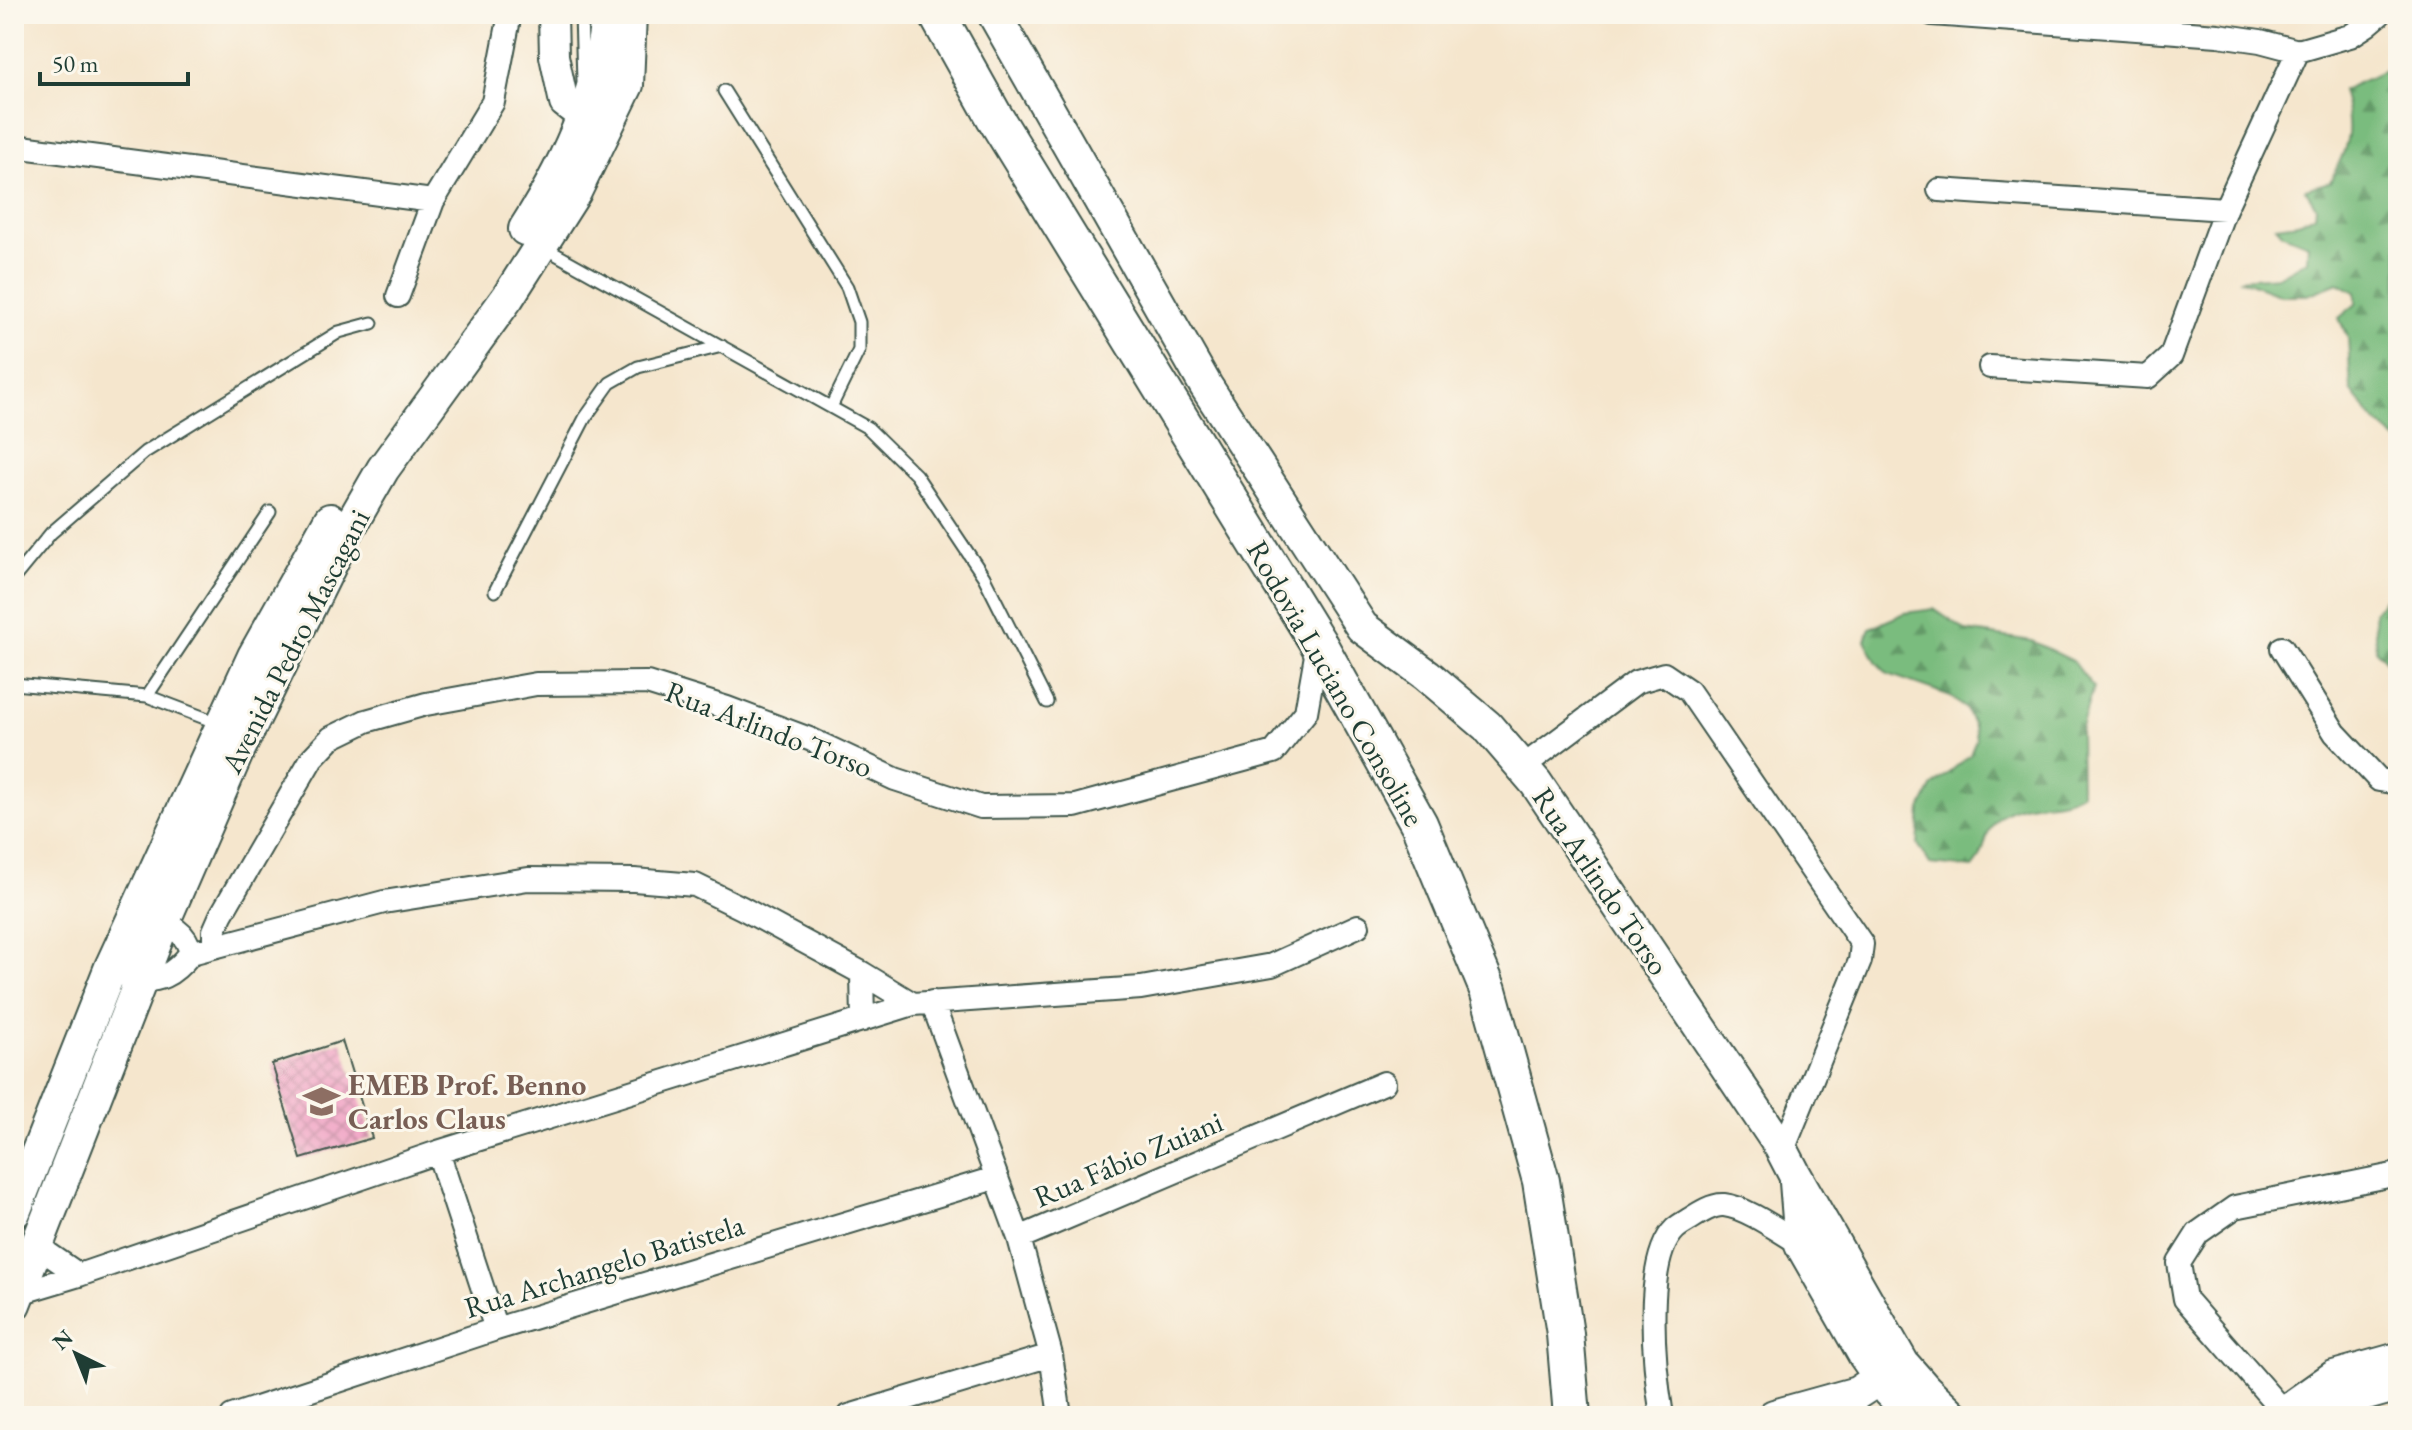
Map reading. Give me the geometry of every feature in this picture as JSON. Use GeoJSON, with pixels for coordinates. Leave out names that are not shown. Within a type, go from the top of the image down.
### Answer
{"type":"FeatureCollection","features":[{"type":"Feature","properties":{"kind":"main road","name":"Avenida Pedro Mascagani"},"geometry":{"type":"LineString","coordinates":[[594,113],[607,14]]}},
{"type":"Feature","properties":{"kind":"main road","name":"Avenida Pedro Mascagani"},"geometry":{"type":"LineString","coordinates":[[14,1212],[111,967],[148,919],[236,755],[345,535],[383,469],[508,297],[547,195],[594,113],[627,85],[630,14]]}},
{"type":"Feature","properties":{"kind":"main road"},"geometry":{"type":"LineString","coordinates":[[909,14],[994,116]]}},
{"type":"Feature","properties":{"kind":"main road","name":"Rodovia Luciano Consoline"},"geometry":{"type":"LineString","coordinates":[[937,14],[994,116],[1318,643],[1419,824],[1488,990],[1541,1181],[1565,1334],[1572,1416]]}},
{"type":"Feature","properties":{"kind":"main road"},"geometry":{"type":"LineString","coordinates":[[966,14],[994,116]]}},
{"type":"Feature","properties":{"kind":"main road","name":"Rua Arlindo Torso"},"geometry":{"type":"LineString","coordinates":[[994,14],[1206,386],[1362,627],[1427,675],[1487,726],[1536,783],[1789,1163],[1876,1388]]}},
{"type":"Feature","properties":{"kind":"main road","name":"Avenida Pedro Mascagani"},"geometry":{"type":"LineString","coordinates":[[16,1298],[142,980],[148,919],[223,725],[254,656],[352,479],[531,240]]}},
{"type":"Feature","properties":{"kind":"main road"},"geometry":{"type":"LineString","coordinates":[[1789,1163],[1801,1244],[1865,1356],[1876,1388],[1906,1407],[1953,1416]]}},
{"type":"Feature","properties":{"kind":"main road"},"geometry":{"type":"LineString","coordinates":[[2283,1415],[2334,1377],[2398,1359]]}},
{"type":"Feature","properties":{"kind":"main road"},"geometry":{"type":"LineString","coordinates":[[2321,1416],[2352,1398],[2398,1385]]}},
{"type":"Feature","properties":{"kind":"main road"},"geometry":{"type":"LineString","coordinates":[[1774,1416],[1876,1388]]}},
{"type":"Feature","properties":{"kind":"street"},"geometry":{"type":"LineString","coordinates":[[553,14],[554,56],[564,103],[594,113]]}},
{"type":"Feature","properties":{"kind":"street"},"geometry":{"type":"LineString","coordinates":[[1932,14],[2218,35],[2298,51],[2350,36],[2380,14]]}},
{"type":"Feature","properties":{"kind":"street"},"geometry":{"type":"LineString","coordinates":[[398,296],[433,201],[493,102],[504,15]]}},
{"type":"Feature","properties":{"kind":"street"},"geometry":{"type":"LineString","coordinates":[[1990,367],[2148,377],[2171,356],[2225,209],[2298,51]]}},
{"type":"Feature","properties":{"kind":"street"},"geometry":{"type":"LineString","coordinates":[[14,146],[433,201]]}},
{"type":"Feature","properties":{"kind":"street"},"geometry":{"type":"LineString","coordinates":[[1939,190],[2225,209]]}},
{"type":"Feature","properties":{"kind":"street","name":"Rua Arlindo Torso"},"geometry":{"type":"LineString","coordinates":[[214,946],[214,931],[221,915],[312,758],[331,738],[366,721],[411,708],[536,684],[647,683],[727,708],[812,740],[895,779],[981,807],[1075,806],[1274,752],[1306,712],[1318,643]]}},
{"type":"Feature","properties":{"kind":"street"},"geometry":{"type":"LineString","coordinates":[[2282,648],[2335,733],[2379,780],[2398,783]]}},
{"type":"Feature","properties":{"kind":"street"},"geometry":{"type":"LineString","coordinates":[[1521,768],[1636,682],[1664,674],[1689,691],[1862,944],[1860,961],[1789,1163]]}},
{"type":"Feature","properties":{"kind":"street"},"geometry":{"type":"LineString","coordinates":[[111,967],[121,975],[142,980],[158,979],[177,971],[191,953],[214,946],[384,902],[528,879],[634,880],[695,885],[923,1003],[1019,1238]]}},
{"type":"Feature","properties":{"kind":"street"},"geometry":{"type":"LineString","coordinates":[[148,919],[176,929],[188,940],[191,953]]}},
{"type":"Feature","properties":{"kind":"street"},"geometry":{"type":"LineString","coordinates":[[16,1298],[438,1152],[923,1003],[1141,988],[1272,965],[1358,926]]}},
{"type":"Feature","properties":{"kind":"street"},"geometry":{"type":"LineString","coordinates":[[862,973],[863,1020]]}},
{"type":"Feature","properties":{"kind":"street","name":"Rua Fábio Zuiani"},"geometry":{"type":"LineString","coordinates":[[1060,1416],[1051,1355],[1019,1238],[1384,1083]]}},
{"type":"Feature","properties":{"kind":"street"},"geometry":{"type":"LineString","coordinates":[[438,1152],[496,1329]]}},
{"type":"Feature","properties":{"kind":"street"},"geometry":{"type":"LineString","coordinates":[[2283,1415],[2185,1299],[2179,1263],[2198,1233],[2235,1207],[2398,1174]]}},
{"type":"Feature","properties":{"kind":"street","name":"Rua Archangelo Batistela"},"geometry":{"type":"LineString","coordinates":[[232,1416],[496,1329],[995,1178]]}},
{"type":"Feature","properties":{"kind":"street"},"geometry":{"type":"LineString","coordinates":[[1662,1416],[1654,1348],[1655,1286],[1661,1254],[1674,1230],[1700,1212],[1723,1205],[1754,1216],[1801,1244]]}},
{"type":"Feature","properties":{"kind":"street"},"geometry":{"type":"LineString","coordinates":[[37,1246],[79,1275]]}},
{"type":"Feature","properties":{"kind":"street"},"geometry":{"type":"LineString","coordinates":[[849,1416],[1051,1355]]}},
{"type":"Feature","properties":{"kind":"lane"},"geometry":{"type":"LineString","coordinates":[[581,14],[582,72],[594,113]]}},
{"type":"Feature","properties":{"kind":"lane"},"geometry":{"type":"LineString","coordinates":[[724,91],[847,287],[859,322],[859,350],[831,407]]}},
{"type":"Feature","properties":{"kind":"lane"},"geometry":{"type":"LineString","coordinates":[[531,240],[868,428],[916,475],[984,577],[1047,702]]}},
{"type":"Feature","properties":{"kind":"lane"},"geometry":{"type":"LineString","coordinates":[[14,578],[51,533],[145,452],[339,332],[372,323]]}},
{"type":"Feature","properties":{"kind":"lane"},"geometry":{"type":"LineString","coordinates":[[495,591],[585,418],[610,383],[638,367],[722,346]]}},
{"type":"Feature","properties":{"kind":"lane"},"geometry":{"type":"LineString","coordinates":[[147,696],[270,512]]}},
{"type":"Feature","properties":{"kind":"lane"},"geometry":{"type":"LineString","coordinates":[[14,684],[147,696],[223,725]]}},
{"type":"Feature","properties":{"kind":"green space"},"geometry":{"type":"Polygon","coordinates":[[[2398,65],[2398,441],[2373,419],[2351,390],[2348,338],[2339,318],[2356,304],[2356,292],[2338,283],[2307,295],[2281,295],[2239,279],[2279,276],[2307,260],[2308,244],[2283,234],[2276,226],[2298,223],[2315,215],[2316,206],[2305,189],[2330,182],[2348,138],[2348,117],[2342,90],[2398,65]]]}},
{"type":"Feature","properties":{"kind":"green space"},"geometry":{"type":"Polygon","coordinates":[[[2398,582],[2398,674],[2376,650],[2374,612],[2398,582]]]}},
{"type":"Feature","properties":{"kind":"green space"},"geometry":{"type":"Polygon","coordinates":[[[1934,609],[1966,631],[2032,641],[2073,661],[2093,687],[2080,731],[2081,793],[2072,798],[2022,806],[2003,814],[1988,833],[1973,868],[1930,864],[1918,844],[1921,810],[1932,787],[1970,755],[1976,739],[1966,709],[1951,696],[1888,674],[1877,663],[1865,640],[1870,628],[1905,613],[1934,609]]]}},
{"type":"Feature","properties":{"kind":"building","name":"EMEB Prof. Benno Carlos Claus"},"geometry":{"type":"Polygon","coordinates":[[[342,1041],[372,1138],[301,1159],[272,1064],[342,1041]]]}},
{"type":"Feature","properties":{"kind":"place","name":"EMEB Prof. Benno Carlos Claus"},"geometry":{"type":"Point","coordinates":[322,1101]}}]}
